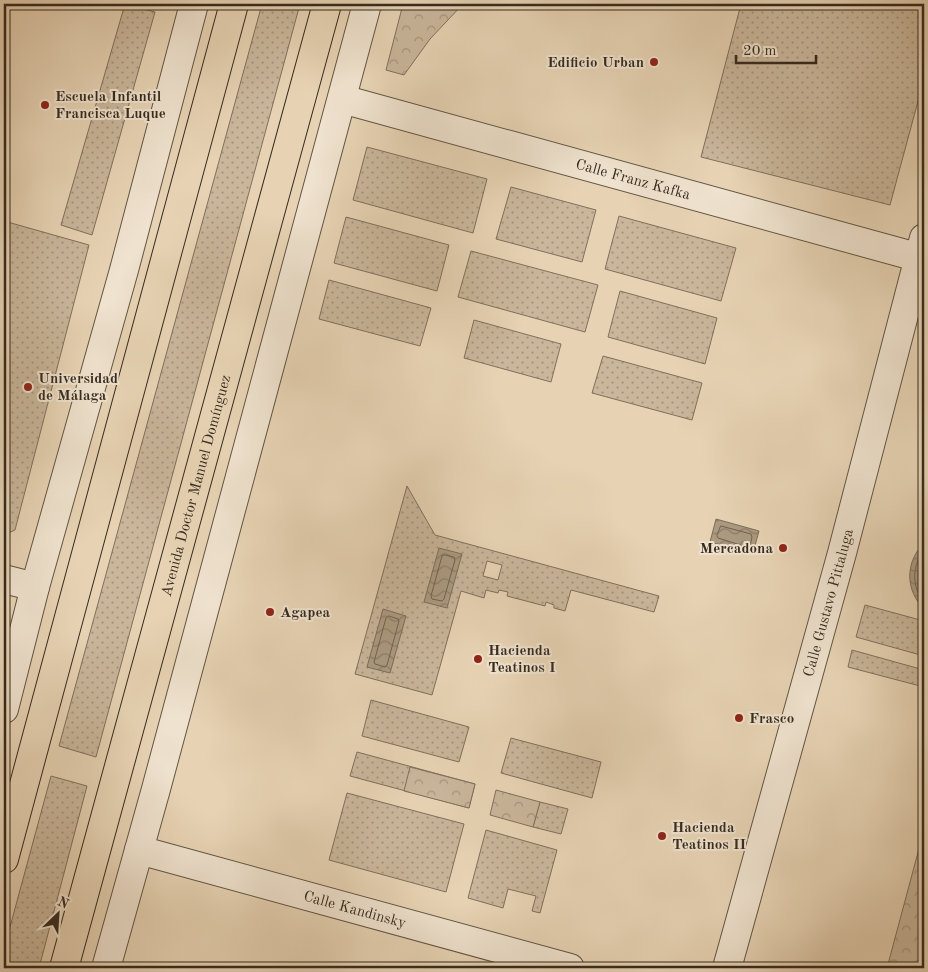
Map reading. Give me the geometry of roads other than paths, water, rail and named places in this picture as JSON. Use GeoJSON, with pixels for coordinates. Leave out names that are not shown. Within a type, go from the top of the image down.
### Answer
{"type":"FeatureCollection","features":[{"type":"Feature","properties":{"kind":"main road"},"geometry":{"type":"LineString","coordinates":[[4,859],[234,4]]}},
{"type":"Feature","properties":{"kind":"main road","name":"Avenida Doctor Manuel Domínguez"},"geometry":{"type":"LineString","coordinates":[[64,968],[327,4]]}},
{"type":"Feature","properties":{"kind":"street"},"geometry":{"type":"LineString","coordinates":[[4,708],[35,587],[124,270],[194,4]]}},
{"type":"Feature","properties":{"kind":"street"},"geometry":{"type":"LineString","coordinates":[[106,968],[367,4]]}},
{"type":"Feature","properties":{"kind":"street","name":"Calle Franz Kafka"},"geometry":{"type":"LineString","coordinates":[[342,99],[922,251]]}},
{"type":"Feature","properties":{"kind":"street","name":"Calle Gustavo Pittaluga"},"geometry":{"type":"LineString","coordinates":[[727,968],[842,553],[922,251]]}},
{"type":"Feature","properties":{"kind":"street"},"geometry":{"type":"LineString","coordinates":[[4,579],[35,587]]}},
{"type":"Feature","properties":{"kind":"street","name":"Calle Kandinsky"},"geometry":{"type":"LineString","coordinates":[[139,850],[570,968]]}},
{"type":"Feature","properties":{"kind":"water"},"geometry":{"type":"Polygon","coordinates":[[[716,519],[759,531],[753,553],[710,542],[716,519]]]}},
{"type":"Feature","properties":{"kind":"water"},"geometry":{"type":"Polygon","coordinates":[[[924,543],[924,609],[913,593],[910,576],[913,559],[924,543]]]}},
{"type":"Feature","properties":{"kind":"water"},"geometry":{"type":"Polygon","coordinates":[[[439,548],[462,554],[447,608],[424,602],[439,548]]]}},
{"type":"Feature","properties":{"kind":"water"},"geometry":{"type":"Polygon","coordinates":[[[383,609],[406,616],[390,673],[367,667],[383,609]]]}},
{"type":"Feature","properties":{"kind":"place","name":"Edificio Urban"},"geometry":{"type":"Point","coordinates":[654,62]}},
{"type":"Feature","properties":{"kind":"place","name":"Escuela Infantil Francisca Luque"},"geometry":{"type":"Point","coordinates":[45,105]}},
{"type":"Feature","properties":{"kind":"place","name":"Universidad de Málaga"},"geometry":{"type":"Point","coordinates":[28,387]}},
{"type":"Feature","properties":{"kind":"place","name":"Mercadona"},"geometry":{"type":"Point","coordinates":[783,548]}},
{"type":"Feature","properties":{"kind":"place","name":"Agapea"},"geometry":{"type":"Point","coordinates":[270,612]}},
{"type":"Feature","properties":{"kind":"place","name":"Hacienda Teatinos I"},"geometry":{"type":"Point","coordinates":[478,659]}},
{"type":"Feature","properties":{"kind":"place","name":"Frasco"},"geometry":{"type":"Point","coordinates":[739,718]}},
{"type":"Feature","properties":{"kind":"place","name":"Hacienda Teatinos II"},"geometry":{"type":"Point","coordinates":[662,836]}}]}
